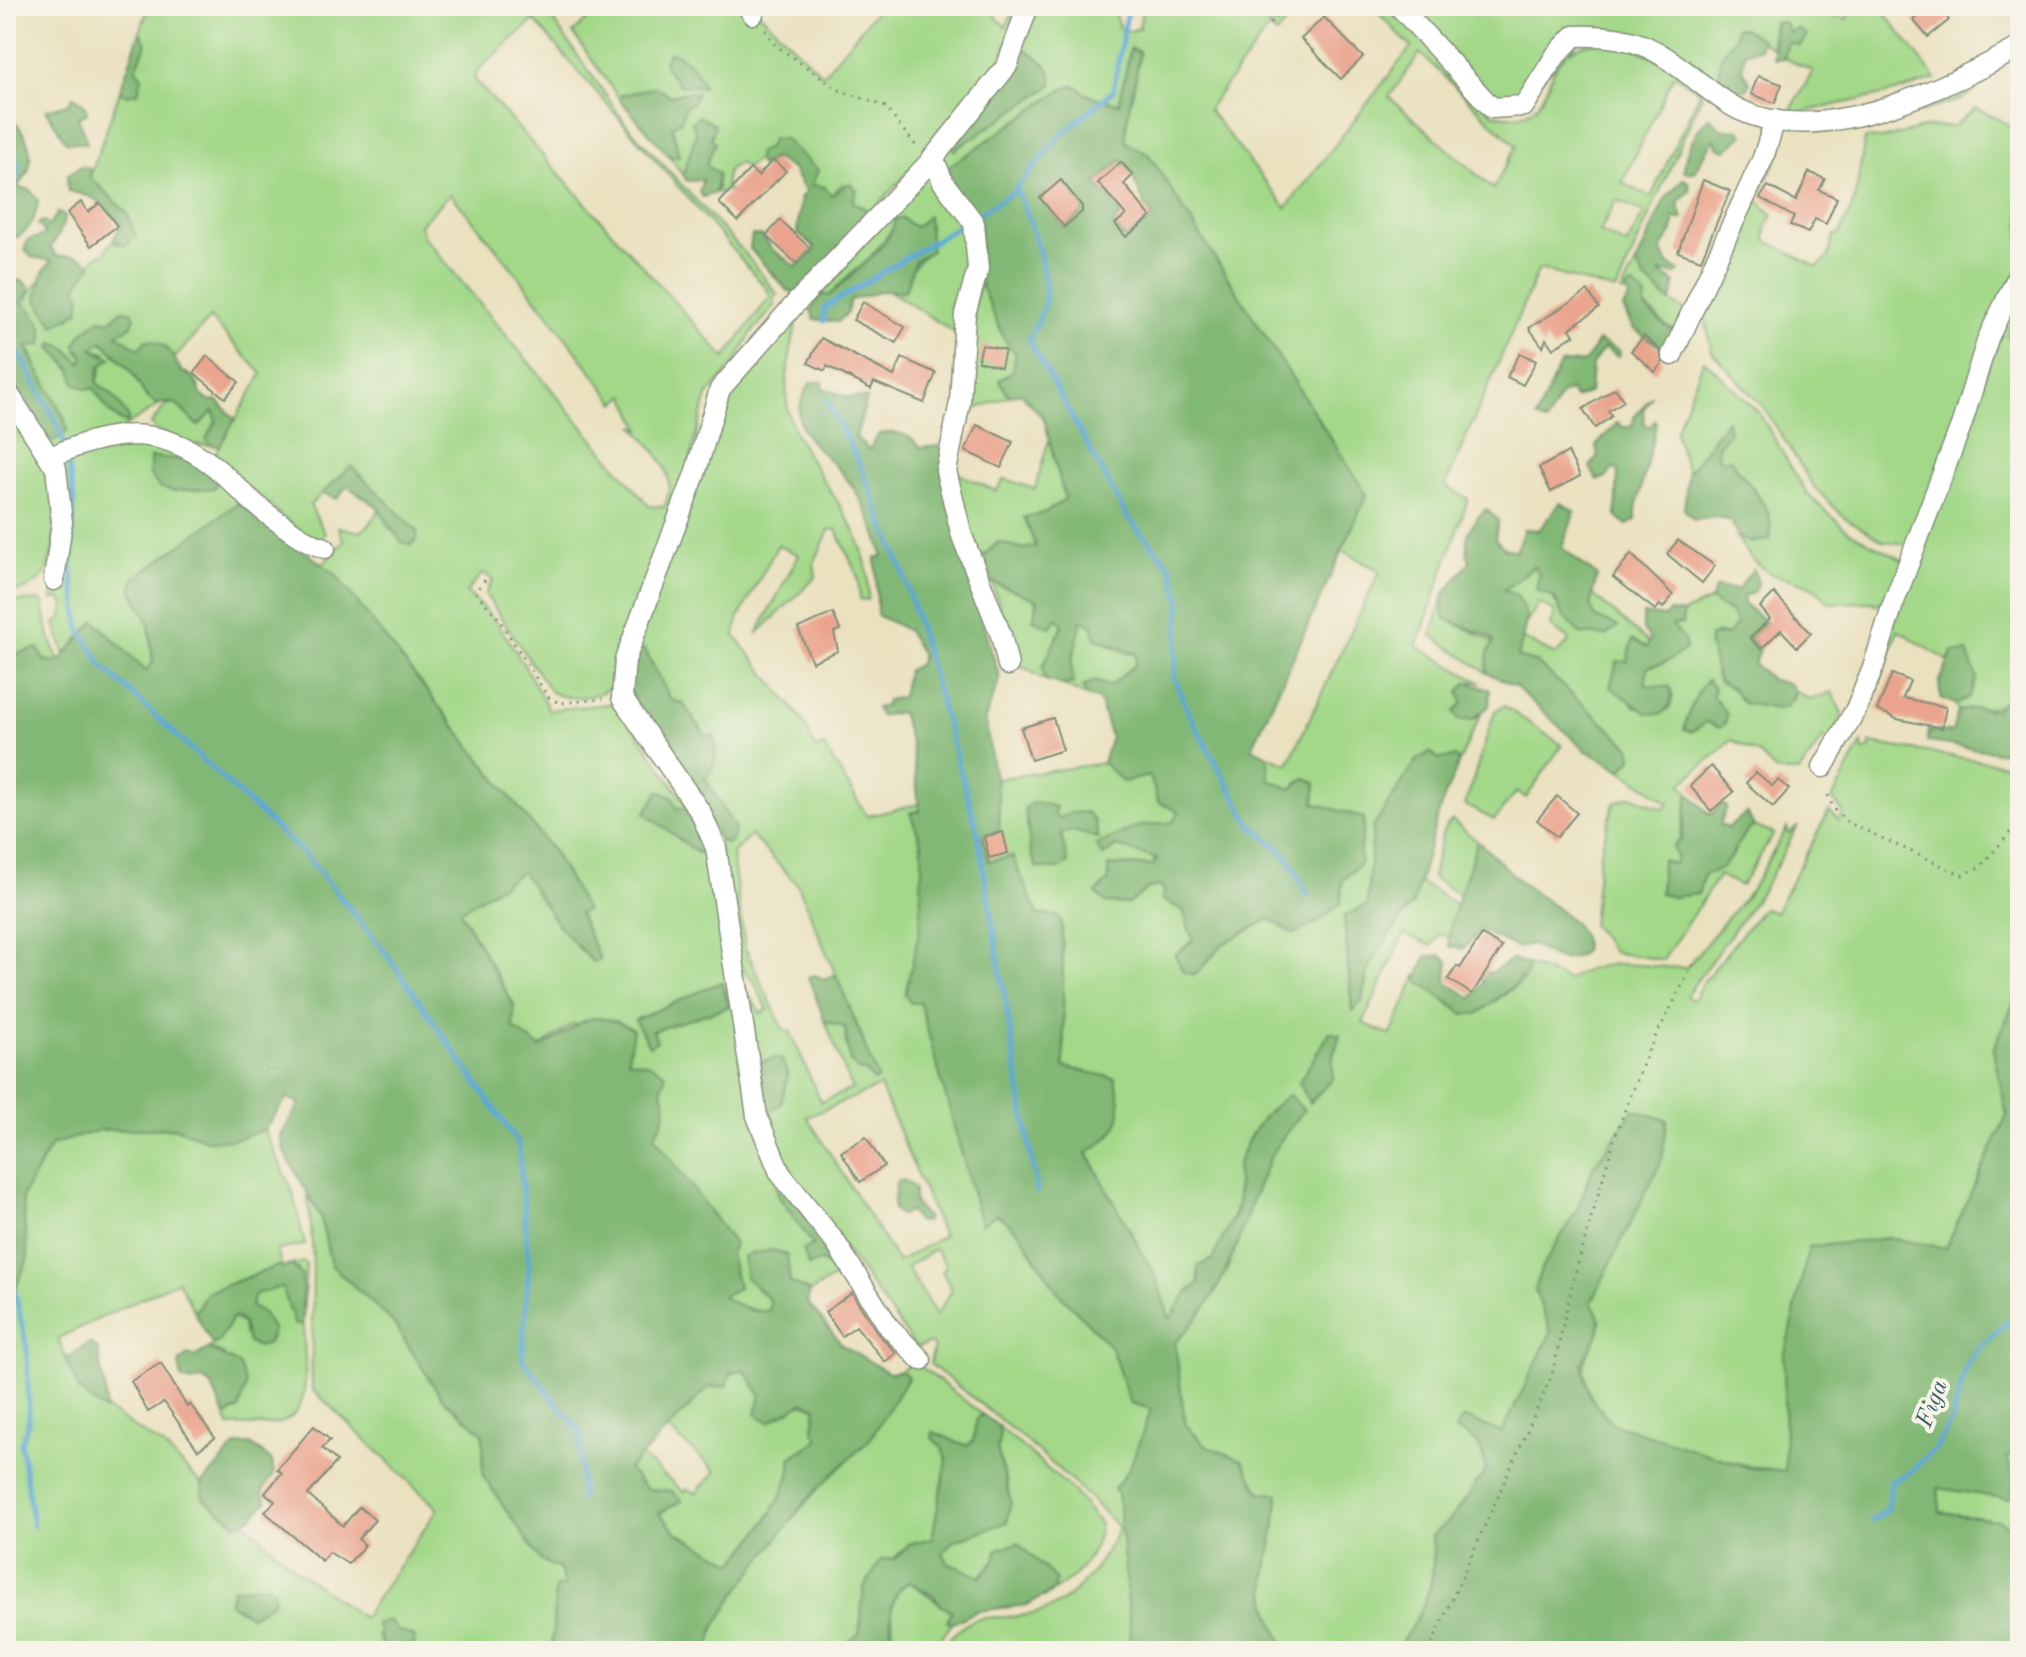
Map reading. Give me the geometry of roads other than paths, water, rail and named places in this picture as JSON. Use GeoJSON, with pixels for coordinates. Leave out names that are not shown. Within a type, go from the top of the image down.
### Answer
{"type":"FeatureCollection","features":[{"type":"Feature","properties":{"kind":"street"},"geometry":{"type":"LineString","coordinates":[[921,1360],[889,1327],[835,1242],[780,1173],[757,1116],[716,848],[701,813],[622,698],[625,660],[695,474],[720,389],[795,304],[932,160],[1007,66],[1028,6]]}},
{"type":"Feature","properties":{"kind":"street"},"geometry":{"type":"LineString","coordinates":[[1399,6],[1492,108],[1524,106],[1556,55],[1574,36],[1610,34],[1666,55],[1728,104],[1787,124],[1829,121],[1900,101],[1963,78],[2020,47]]}},
{"type":"Feature","properties":{"kind":"street"},"geometry":{"type":"LineString","coordinates":[[1672,355],[1763,158],[1775,120]]}},
{"type":"Feature","properties":{"kind":"street"},"geometry":{"type":"LineString","coordinates":[[932,160],[943,182],[974,223],[978,269],[965,314],[960,402],[946,471],[962,536],[1001,635],[1008,665]]}},
{"type":"Feature","properties":{"kind":"street"},"geometry":{"type":"LineString","coordinates":[[1823,767],[1856,709],[1873,668],[1892,607],[1962,423],[1988,338],[2020,272]]}},
{"type":"Feature","properties":{"kind":"street"},"geometry":{"type":"LineString","coordinates":[[6,390],[51,457],[61,507],[54,580]]}},
{"type":"Feature","properties":{"kind":"street"},"geometry":{"type":"LineString","coordinates":[[51,457],[73,446],[130,431],[159,437],[192,452],[221,471],[253,504],[310,544],[325,548]]}},
{"type":"Feature","properties":{"kind":"waterway"},"geometry":{"type":"LineString","coordinates":[[975,216],[1012,193],[1060,136],[1113,91],[1126,18],[1132,6]]}},
{"type":"Feature","properties":{"kind":"waterway"},"geometry":{"type":"LineString","coordinates":[[6,134],[19,168],[6,210]]}},
{"type":"Feature","properties":{"kind":"waterway"},"geometry":{"type":"LineString","coordinates":[[1016,189],[1044,273],[1043,309],[1029,340],[1128,518],[1171,567],[1181,602],[1174,678],[1191,718],[1251,825],[1286,855],[1308,895]]}},
{"type":"Feature","properties":{"kind":"waterway"},"geometry":{"type":"LineString","coordinates":[[824,321],[824,308],[965,222]]}},
{"type":"Feature","properties":{"kind":"waterway"},"geometry":{"type":"LineString","coordinates":[[6,330],[58,425],[64,444]]}},
{"type":"Feature","properties":{"kind":"waterway"},"geometry":{"type":"LineString","coordinates":[[827,400],[860,465],[903,572],[977,829],[1037,1192]]}},
{"type":"Feature","properties":{"kind":"waterway"},"geometry":{"type":"LineString","coordinates":[[67,457],[74,500],[71,567],[80,629],[102,666],[308,858],[386,953],[518,1143],[529,1264],[522,1359],[580,1432],[581,1500]]}},
{"type":"Feature","properties":{"kind":"waterway"},"geometry":{"type":"LineString","coordinates":[[6,1250],[27,1349],[29,1420],[21,1444],[33,1526]]}},
{"type":"Feature","properties":{"kind":"waterway","name":"Figa"},"geometry":{"type":"LineString","coordinates":[[1872,1521],[1888,1509],[1891,1482],[1909,1473],[1936,1448],[1952,1420],[1966,1367],[1978,1349],[2012,1318],[2020,1287]]}}]}
